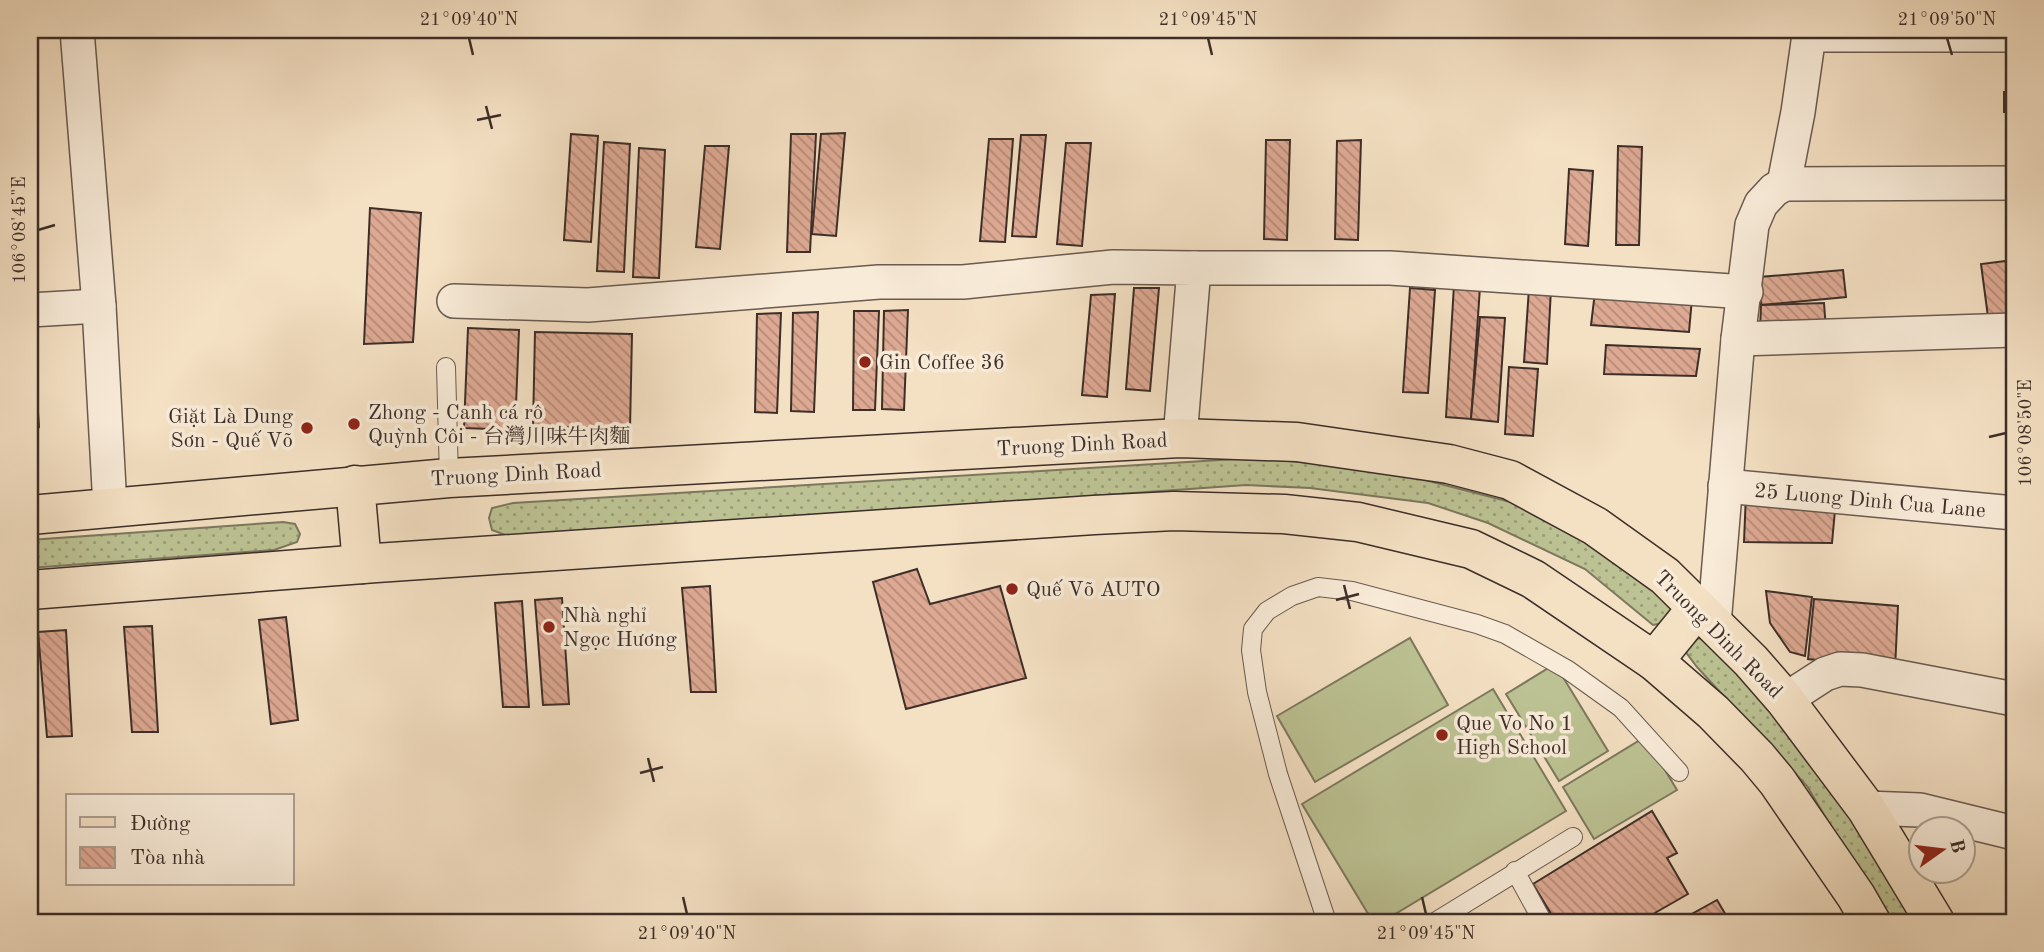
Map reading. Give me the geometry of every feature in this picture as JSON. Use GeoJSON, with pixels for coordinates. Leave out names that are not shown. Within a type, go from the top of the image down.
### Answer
{"type":"FeatureCollection","features":[{"type":"Feature","properties":{"kind":"main road","name":"Truong Dinh Road"},"geometry":{"type":"LineString","coordinates":[[30,515],[449,478],[1180,438],[1297,442],[1450,464],[1510,480],[1595,526],[1665,576],[1751,661],[1785,700],[1866,808],[1934,922]]}},
{"type":"Feature","properties":{"kind":"main road"},"geometry":{"type":"LineString","coordinates":[[355,485],[362,564]]}},
{"type":"Feature","properties":{"kind":"main road"},"geometry":{"type":"LineString","coordinates":[[30,590],[362,564],[1107,514],[1174,511],[1284,514],[1358,522],[1471,549],[1533,579],[1654,662],[1713,712],[1757,757],[1777,781],[1871,922]]}},
{"type":"Feature","properties":{"kind":"main road"},"geometry":{"type":"LineString","coordinates":[[1654,662],[1705,616]]}},
{"type":"Feature","properties":{"kind":"street"},"geometry":{"type":"LineString","coordinates":[[77,30],[99,306],[110,507]]}},
{"type":"Feature","properties":{"kind":"street"},"geometry":{"type":"LineString","coordinates":[[1784,184],[1809,35],[2014,35]]}},
{"type":"Feature","properties":{"kind":"street"},"geometry":{"type":"LineString","coordinates":[[1705,616],[1725,486],[1738,339],[1756,211],[1768,195],[1784,184],[2014,183]]}},
{"type":"Feature","properties":{"kind":"street"},"geometry":{"type":"LineString","coordinates":[[454,301],[588,305],[879,282],[963,282],[1113,267],[1390,268],[1746,292]]}},
{"type":"Feature","properties":{"kind":"street"},"geometry":{"type":"LineString","coordinates":[[1180,438],[1194,268]]}},
{"type":"Feature","properties":{"kind":"street"},"geometry":{"type":"LineString","coordinates":[[30,310],[99,306]]}},
{"type":"Feature","properties":{"kind":"street"},"geometry":{"type":"LineString","coordinates":[[1738,339],[2014,330]]}},
{"type":"Feature","properties":{"kind":"street","name":"25 Luong Dinh Cua Lane"},"geometry":{"type":"LineString","coordinates":[[1725,486],[2014,513]]}},
{"type":"Feature","properties":{"kind":"street"},"geometry":{"type":"LineString","coordinates":[[1785,700],[1825,674],[1840,669],[1862,670],[2014,699]]}},
{"type":"Feature","properties":{"kind":"street"},"geometry":{"type":"LineString","coordinates":[[1866,808],[1920,810],[2014,833]]}},
{"type":"Feature","properties":{"kind":"lane"},"geometry":{"type":"LineString","coordinates":[[446,367],[449,478]]}},
{"type":"Feature","properties":{"kind":"lane"},"geometry":{"type":"LineString","coordinates":[[1327,922],[1278,774],[1257,692],[1251,650],[1253,629],[1267,611],[1292,596],[1318,587],[1352,591],[1505,634],[1568,670],[1621,708],[1679,772]]}},
{"type":"Feature","properties":{"kind":"lane"},"geometry":{"type":"LineString","coordinates":[[1435,922],[1573,837]]}},
{"type":"Feature","properties":{"kind":"lane"},"geometry":{"type":"LineString","coordinates":[[1515,871],[1543,922]]}},
{"type":"Feature","properties":{"kind":"green space"},"geometry":{"type":"Polygon","coordinates":[[[1253,458],[1360,467],[1425,480],[1522,505],[1594,544],[1675,606],[1663,623],[1653,625],[1585,569],[1488,523],[1428,503],[1310,488],[1246,485],[508,536],[492,530],[489,518],[492,508],[513,503],[1253,458]]]}},
{"type":"Feature","properties":{"kind":"green space"},"geometry":{"type":"Polygon","coordinates":[[[283,522],[295,524],[300,534],[297,542],[274,550],[30,568],[30,540],[283,522]]]}},
{"type":"Feature","properties":{"kind":"green space"},"geometry":{"type":"Polygon","coordinates":[[[1410,638],[1448,705],[1315,782],[1277,716],[1410,638]]]}},
{"type":"Feature","properties":{"kind":"green space"},"geometry":{"type":"Polygon","coordinates":[[[1699,638],[1708,643],[1801,737],[1919,922],[1888,922],[1807,786],[1685,651],[1688,643],[1699,638]]]}},
{"type":"Feature","properties":{"kind":"green space"},"geometry":{"type":"Polygon","coordinates":[[[1555,664],[1608,751],[1559,781],[1506,694],[1555,664]]]}},
{"type":"Feature","properties":{"kind":"green space"},"geometry":{"type":"Polygon","coordinates":[[[1493,689],[1566,811],[1382,922],[1373,922],[1302,804],[1493,689]]]}},
{"type":"Feature","properties":{"kind":"green space"},"geometry":{"type":"Polygon","coordinates":[[[1645,737],[1677,790],[1594,839],[1563,787],[1645,737]]]}},
{"type":"Feature","properties":{"kind":"building"},"geometry":{"type":"Polygon","coordinates":[[[2004,92],[2014,93],[2014,112],[2004,112],[2004,92]]]}},
{"type":"Feature","properties":{"kind":"building"},"geometry":{"type":"Polygon","coordinates":[[[845,133],[836,236],[812,234],[821,134],[845,133]]]}},
{"type":"Feature","properties":{"kind":"building"},"geometry":{"type":"Polygon","coordinates":[[[571,134],[598,136],[591,242],[564,240],[571,134]]]}},
{"type":"Feature","properties":{"kind":"building"},"geometry":{"type":"Polygon","coordinates":[[[791,134],[816,134],[810,252],[787,252],[791,134]]]}},
{"type":"Feature","properties":{"kind":"building"},"geometry":{"type":"Polygon","coordinates":[[[1021,135],[1046,135],[1036,237],[1012,236],[1021,135]]]}},
{"type":"Feature","properties":{"kind":"building"},"geometry":{"type":"Polygon","coordinates":[[[989,139],[1013,139],[1005,242],[980,241],[989,139]]]}},
{"type":"Feature","properties":{"kind":"building"},"geometry":{"type":"Polygon","coordinates":[[[1266,140],[1290,140],[1287,240],[1264,239],[1266,140]]]}},
{"type":"Feature","properties":{"kind":"building"},"geometry":{"type":"Polygon","coordinates":[[[1361,140],[1358,240],[1335,239],[1337,141],[1361,140]]]}},
{"type":"Feature","properties":{"kind":"building"},"geometry":{"type":"Polygon","coordinates":[[[604,142],[630,144],[624,272],[597,271],[604,142]]]}},
{"type":"Feature","properties":{"kind":"building"},"geometry":{"type":"Polygon","coordinates":[[[1066,143],[1091,143],[1082,246],[1057,244],[1066,143]]]}},
{"type":"Feature","properties":{"kind":"building"},"geometry":{"type":"Polygon","coordinates":[[[705,146],[729,146],[720,249],[696,247],[705,146]]]}},
{"type":"Feature","properties":{"kind":"building"},"geometry":{"type":"Polygon","coordinates":[[[1618,146],[1642,147],[1639,245],[1616,245],[1618,146]]]}},
{"type":"Feature","properties":{"kind":"building"},"geometry":{"type":"Polygon","coordinates":[[[639,148],[665,150],[659,278],[633,277],[639,148]]]}},
{"type":"Feature","properties":{"kind":"building"},"geometry":{"type":"Polygon","coordinates":[[[1569,169],[1593,171],[1588,246],[1565,244],[1569,169]]]}},
{"type":"Feature","properties":{"kind":"building"},"geometry":{"type":"Polygon","coordinates":[[[370,208],[421,213],[413,342],[364,344],[370,208]]]}},
{"type":"Feature","properties":{"kind":"building"},"geometry":{"type":"Polygon","coordinates":[[[2014,260],[2014,314],[1988,317],[1981,264],[2014,260]]]}},
{"type":"Feature","properties":{"kind":"building"},"geometry":{"type":"Polygon","coordinates":[[[1843,270],[1846,297],[1761,305],[1759,277],[1843,270]]]}},
{"type":"Feature","properties":{"kind":"building"},"geometry":{"type":"Polygon","coordinates":[[[1454,285],[1480,287],[1471,419],[1446,417],[1454,285]]]}},
{"type":"Feature","properties":{"kind":"building"},"geometry":{"type":"Polygon","coordinates":[[[1134,288],[1159,288],[1150,391],[1126,389],[1134,288]]]}},
{"type":"Feature","properties":{"kind":"building"},"geometry":{"type":"Polygon","coordinates":[[[1410,288],[1435,290],[1428,393],[1403,392],[1410,288]]]}},
{"type":"Feature","properties":{"kind":"building"},"geometry":{"type":"Polygon","coordinates":[[[1529,288],[1551,289],[1547,364],[1524,362],[1529,288]]]}},
{"type":"Feature","properties":{"kind":"building"},"geometry":{"type":"Polygon","coordinates":[[[1595,292],[1692,298],[1689,332],[1591,325],[1595,292]]]}},
{"type":"Feature","properties":{"kind":"building"},"geometry":{"type":"Polygon","coordinates":[[[1115,294],[1107,397],[1082,395],[1091,295],[1115,294]]]}},
{"type":"Feature","properties":{"kind":"building"},"geometry":{"type":"Polygon","coordinates":[[[1824,303],[1826,330],[1760,331],[1761,305],[1824,303]]]}},
{"type":"Feature","properties":{"kind":"building"},"geometry":{"type":"Polygon","coordinates":[[[908,310],[904,410],[882,409],[884,311],[908,310]]]}},
{"type":"Feature","properties":{"kind":"building"},"geometry":{"type":"Polygon","coordinates":[[[854,311],[879,311],[875,410],[853,410],[854,311]]]}},
{"type":"Feature","properties":{"kind":"building"},"geometry":{"type":"Polygon","coordinates":[[[818,312],[814,412],[791,411],[793,313],[818,312]]]}},
{"type":"Feature","properties":{"kind":"building"},"geometry":{"type":"Polygon","coordinates":[[[781,313],[777,413],[755,412],[757,314],[781,313]]]}},
{"type":"Feature","properties":{"kind":"building"},"geometry":{"type":"Polygon","coordinates":[[[1480,317],[1505,318],[1498,422],[1471,419],[1480,317]]]}},
{"type":"Feature","properties":{"kind":"building"},"geometry":{"type":"Polygon","coordinates":[[[468,328],[519,330],[515,430],[464,428],[468,328]]]}},
{"type":"Feature","properties":{"kind":"building"},"geometry":{"type":"Polygon","coordinates":[[[535,332],[632,334],[630,429],[533,426],[535,332]]]}},
{"type":"Feature","properties":{"kind":"building"},"geometry":{"type":"Polygon","coordinates":[[[1606,345],[1700,349],[1696,376],[1604,374],[1606,345]]]}},
{"type":"Feature","properties":{"kind":"building"},"geometry":{"type":"Polygon","coordinates":[[[30,353],[34,353],[39,427],[30,438],[30,353]]]}},
{"type":"Feature","properties":{"kind":"building"},"geometry":{"type":"Polygon","coordinates":[[[1509,367],[1538,369],[1533,436],[1505,434],[1509,367]]]}},
{"type":"Feature","properties":{"kind":"building"},"geometry":{"type":"Polygon","coordinates":[[[1746,493],[1836,499],[1832,543],[1744,542],[1746,493]]]}},
{"type":"Feature","properties":{"kind":"building"},"geometry":{"type":"Polygon","coordinates":[[[917,569],[930,604],[1000,586],[1026,678],[906,709],[873,582],[917,569]]]}},
{"type":"Feature","properties":{"kind":"building"},"geometry":{"type":"Polygon","coordinates":[[[710,586],[716,692],[691,692],[682,588],[710,586]]]}},
{"type":"Feature","properties":{"kind":"building"},"geometry":{"type":"Polygon","coordinates":[[[1766,591],[1812,597],[1805,656],[1790,652],[1770,623],[1766,591]]]}},
{"type":"Feature","properties":{"kind":"building"},"geometry":{"type":"Polygon","coordinates":[[[562,598],[569,704],[543,705],[535,600],[562,598]]]}},
{"type":"Feature","properties":{"kind":"building"},"geometry":{"type":"Polygon","coordinates":[[[1814,599],[1898,606],[1895,669],[1808,659],[1814,599]]]}},
{"type":"Feature","properties":{"kind":"building"},"geometry":{"type":"Polygon","coordinates":[[[522,601],[529,707],[503,707],[495,603],[522,601]]]}},
{"type":"Feature","properties":{"kind":"building"},"geometry":{"type":"Polygon","coordinates":[[[286,617],[298,720],[271,724],[259,620],[286,617]]]}},
{"type":"Feature","properties":{"kind":"building"},"geometry":{"type":"Polygon","coordinates":[[[152,626],[158,732],[132,732],[124,627],[152,626]]]}},
{"type":"Feature","properties":{"kind":"building"},"geometry":{"type":"Polygon","coordinates":[[[66,630],[72,736],[47,737],[38,632],[66,630]]]}},
{"type":"Feature","properties":{"kind":"building"},"geometry":{"type":"Polygon","coordinates":[[[1652,811],[1677,853],[1667,858],[1688,894],[1639,922],[1556,922],[1533,884],[1652,811]]]}},
{"type":"Feature","properties":{"kind":"building"},"geometry":{"type":"Polygon","coordinates":[[[1717,900],[1730,922],[1682,922],[1681,920],[1717,900]]]}},
{"type":"Feature","properties":{"kind":"place","name":"Gin Coffee 36"},"geometry":{"type":"Point","coordinates":[865,362]}},
{"type":"Feature","properties":{"kind":"place","name":"Zhong - Canh cá rô Quỳnh Côi - 台灣川味牛肉麵"},"geometry":{"type":"Point","coordinates":[354,424]}},
{"type":"Feature","properties":{"kind":"place","name":"Giặt Là Dung Sơn - Quế Võ"},"geometry":{"type":"Point","coordinates":[307,428]}},
{"type":"Feature","properties":{"kind":"place","name":"Quế Võ AUTO"},"geometry":{"type":"Point","coordinates":[1012,589]}},
{"type":"Feature","properties":{"kind":"place","name":"Nhà nghỉ Ngọc Hương"},"geometry":{"type":"Point","coordinates":[549,627]}},
{"type":"Feature","properties":{"kind":"place","name":"Que Vo No 1 High School"},"geometry":{"type":"Point","coordinates":[1442,735]}}]}
